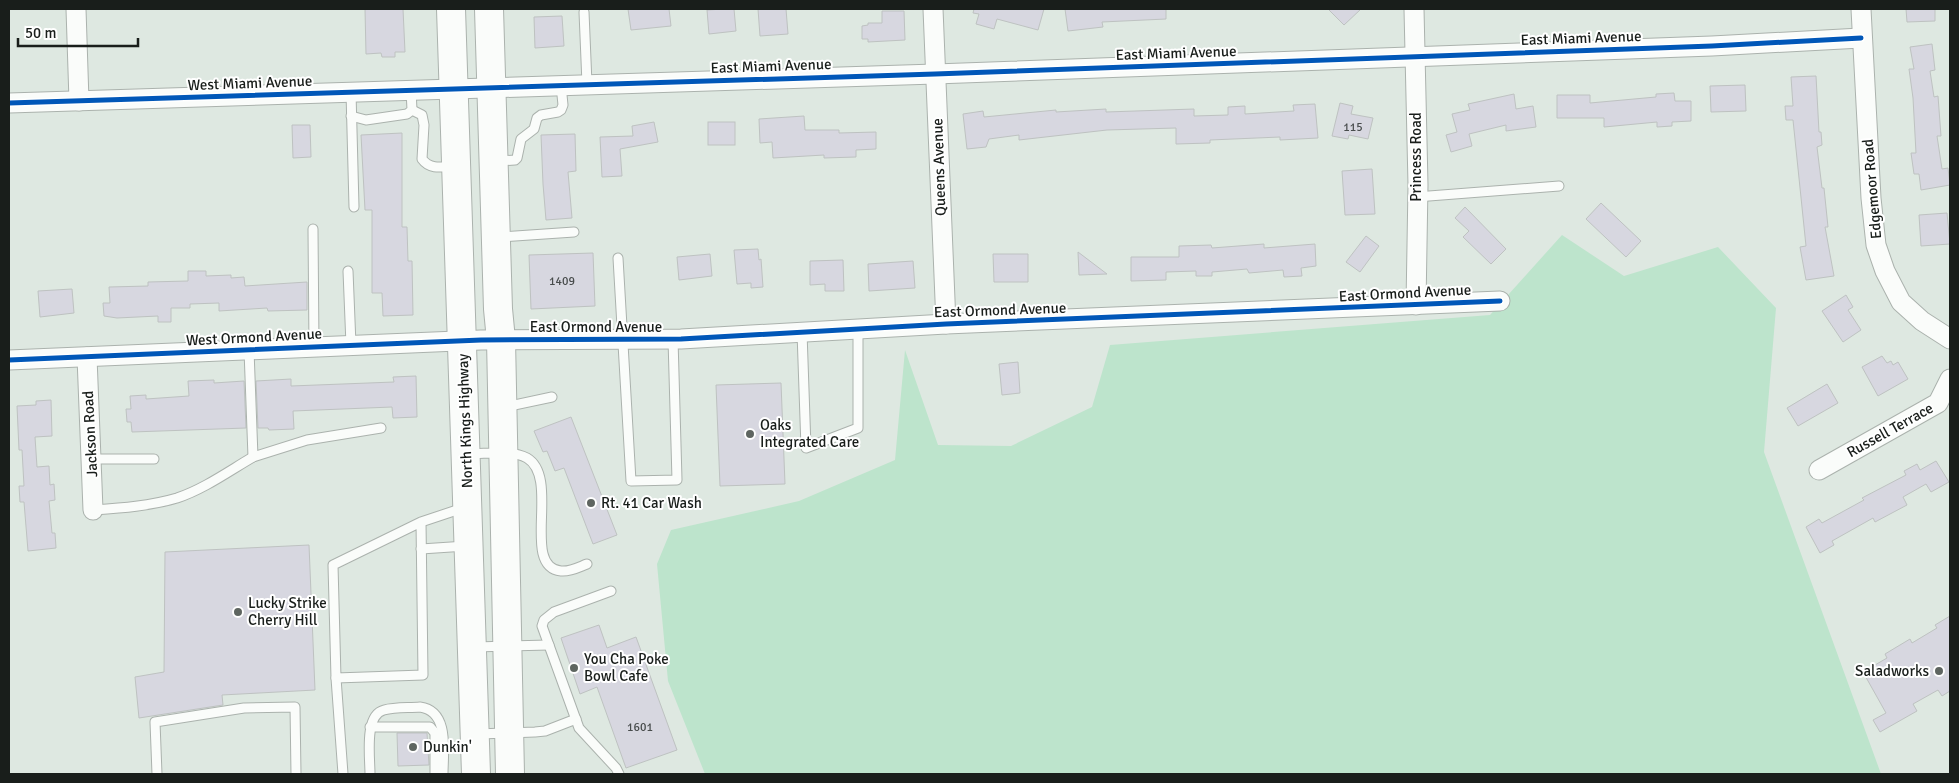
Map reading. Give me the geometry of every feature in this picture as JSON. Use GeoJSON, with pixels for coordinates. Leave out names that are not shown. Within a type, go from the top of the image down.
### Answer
{"type":"FeatureCollection","features":[{"type":"Feature","properties":{"kind":"main road","name":"North Kings Highway"},"geometry":{"type":"LineString","coordinates":[[451,9],[476,774]]}},
{"type":"Feature","properties":{"kind":"main road"},"geometry":{"type":"LineString","coordinates":[[489,9],[498,310],[501,340],[510,774]]}},
{"type":"Feature","properties":{"kind":"street"},"geometry":{"type":"LineString","coordinates":[[76,9],[79,101]]}},
{"type":"Feature","properties":{"kind":"street","name":"Queens Avenue"},"geometry":{"type":"LineString","coordinates":[[933,9],[946,324]]}},
{"type":"Feature","properties":{"kind":"street","name":"Princess Road"},"geometry":{"type":"LineString","coordinates":[[1414,9],[1416,305]]}},
{"type":"Feature","properties":{"kind":"street","name":"Edgemoor Road"},"geometry":{"type":"LineString","coordinates":[[1861,9],[1861,38],[1871,198],[1876,245],[1885,271],[1901,302],[1922,322],[1950,339]]}},
{"type":"Feature","properties":{"kind":"street","name":"East Miami Avenue"},"geometry":{"type":"LineString","coordinates":[[492,88],[1712,46],[1861,38]]}},
{"type":"Feature","properties":{"kind":"street","name":"West Miami Avenue"},"geometry":{"type":"LineString","coordinates":[[9,103],[492,88]]}},
{"type":"Feature","properties":{"kind":"street","name":"East Ormond Avenue"},"geometry":{"type":"LineString","coordinates":[[501,340],[673,339],[946,324],[1500,301]]}},
{"type":"Feature","properties":{"kind":"street","name":"West Ormond Avenue"},"geometry":{"type":"LineString","coordinates":[[9,360],[463,340],[501,340]]}},
{"type":"Feature","properties":{"kind":"street","name":"Jackson Road"},"geometry":{"type":"LineString","coordinates":[[87,357],[93,510]]}},
{"type":"Feature","properties":{"kind":"street","name":"Russell Terrace"},"geometry":{"type":"LineString","coordinates":[[1819,470],[1938,403],[1950,379]]}},
{"type":"Feature","properties":{"kind":"lane"},"geometry":{"type":"LineString","coordinates":[[584,12],[587,84]]}},
{"type":"Feature","properties":{"kind":"lane"},"geometry":{"type":"LineString","coordinates":[[494,161],[515,160],[521,139],[534,129],[537,118],[541,114],[561,110],[563,105],[561,85]]}},
{"type":"Feature","properties":{"kind":"lane"},"geometry":{"type":"LineString","coordinates":[[411,90],[412,110]]}},
{"type":"Feature","properties":{"kind":"lane"},"geometry":{"type":"LineString","coordinates":[[351,92],[354,207]]}},
{"type":"Feature","properties":{"kind":"lane"},"geometry":{"type":"LineString","coordinates":[[412,110],[422,115],[424,125],[422,159],[425,164],[431,167],[456,166]]}},
{"type":"Feature","properties":{"kind":"lane"},"geometry":{"type":"LineString","coordinates":[[351,116],[366,120],[407,114],[412,110]]}},
{"type":"Feature","properties":{"kind":"lane"},"geometry":{"type":"LineString","coordinates":[[1416,197],[1559,186]]}},
{"type":"Feature","properties":{"kind":"lane"},"geometry":{"type":"LineString","coordinates":[[313,228],[314,347]]}},
{"type":"Feature","properties":{"kind":"lane"},"geometry":{"type":"LineString","coordinates":[[496,237],[574,232]]}},
{"type":"Feature","properties":{"kind":"lane"},"geometry":{"type":"LineString","coordinates":[[618,258],[621,339],[631,480],[677,480],[673,339]]}},
{"type":"Feature","properties":{"kind":"lane"},"geometry":{"type":"LineString","coordinates":[[348,271],[351,345]]}},
{"type":"Feature","properties":{"kind":"lane"},"geometry":{"type":"LineString","coordinates":[[802,332],[806,448],[858,428],[858,329]]}},
{"type":"Feature","properties":{"kind":"lane"},"geometry":{"type":"LineString","coordinates":[[249,350],[253,457]]}},
{"type":"Feature","properties":{"kind":"lane"},"geometry":{"type":"LineString","coordinates":[[502,407],[552,397]]}},
{"type":"Feature","properties":{"kind":"lane"},"geometry":{"type":"LineString","coordinates":[[93,510],[137,507],[179,497],[209,483],[253,457],[307,440],[381,428]]}},
{"type":"Feature","properties":{"kind":"lane"},"geometry":{"type":"LineString","coordinates":[[466,454],[519,454],[528,458],[538,469],[542,494],[540,547],[551,568],[560,571],[570,570],[587,564]]}},
{"type":"Feature","properties":{"kind":"lane"},"geometry":{"type":"LineString","coordinates":[[91,459],[154,458]]}},
{"type":"Feature","properties":{"kind":"lane"},"geometry":{"type":"LineString","coordinates":[[343,774],[336,678],[333,565],[421,522],[468,506]]}},
{"type":"Feature","properties":{"kind":"lane"},"geometry":{"type":"LineString","coordinates":[[336,678],[423,674],[421,522]]}},
{"type":"Feature","properties":{"kind":"lane"},"geometry":{"type":"LineString","coordinates":[[421,549],[469,545]]}},
{"type":"Feature","properties":{"kind":"lane"},"geometry":{"type":"LineString","coordinates":[[610,591],[548,616],[542,626],[579,728],[616,768],[619,774]]}},
{"type":"Feature","properties":{"kind":"lane"},"geometry":{"type":"LineString","coordinates":[[472,647],[549,645]]}},
{"type":"Feature","properties":{"kind":"lane"},"geometry":{"type":"LineString","coordinates":[[157,774],[155,722],[244,708],[295,707],[296,774]]}},
{"type":"Feature","properties":{"kind":"lane"},"geometry":{"type":"LineString","coordinates":[[370,774],[370,727],[372,719],[383,710],[420,707],[430,710],[439,720],[442,727],[443,774]]}},
{"type":"Feature","properties":{"kind":"lane"},"geometry":{"type":"LineString","coordinates":[[475,734],[545,731],[576,719]]}},
{"type":"Feature","properties":{"kind":"lane"},"geometry":{"type":"LineString","coordinates":[[370,727],[430,727],[435,733],[435,774]]}},
{"type":"Feature","properties":{"kind":"green space"},"geometry":{"type":"Polygon","coordinates":[[[1562,235],[1624,276],[1718,247],[1776,308],[1764,452],[1881,774],[705,774],[668,681],[657,564],[671,530],[799,501],[895,460],[905,350],[938,445],[1011,446],[1092,407],[1110,345],[1490,315],[1562,235]]]}},
{"type":"Feature","properties":{"kind":"building"},"geometry":{"type":"Polygon","coordinates":[[[365,9],[403,9],[405,52],[395,52],[395,57],[382,57],[381,53],[366,54],[365,9]]]}},
{"type":"Feature","properties":{"kind":"building"},"geometry":{"type":"Polygon","coordinates":[[[628,9],[669,9],[671,26],[631,30],[628,9]]]}},
{"type":"Feature","properties":{"kind":"building"},"geometry":{"type":"Polygon","coordinates":[[[734,9],[736,31],[709,34],[707,10],[734,9]]]}},
{"type":"Feature","properties":{"kind":"building"},"geometry":{"type":"Polygon","coordinates":[[[758,9],[786,9],[788,34],[760,36],[758,9]]]}},
{"type":"Feature","properties":{"kind":"building"},"geometry":{"type":"Polygon","coordinates":[[[974,9],[1044,9],[1038,30],[997,19],[994,29],[976,24],[979,14],[973,13],[974,9]]]}},
{"type":"Feature","properties":{"kind":"building"},"geometry":{"type":"Polygon","coordinates":[[[1065,9],[1166,9],[1166,19],[1102,22],[1103,27],[1068,31],[1065,9]]]}},
{"type":"Feature","properties":{"kind":"building"},"geometry":{"type":"Polygon","coordinates":[[[1328,9],[1361,9],[1344,25],[1328,9]]]}},
{"type":"Feature","properties":{"kind":"building"},"geometry":{"type":"Polygon","coordinates":[[[1906,9],[1935,9],[1935,21],[1907,22],[1906,9]]]}},
{"type":"Feature","properties":{"kind":"building"},"geometry":{"type":"Polygon","coordinates":[[[882,11],[904,11],[905,40],[868,42],[868,39],[862,39],[862,26],[868,25],[868,23],[882,23],[882,11]]]}},
{"type":"Feature","properties":{"kind":"building"},"geometry":{"type":"Polygon","coordinates":[[[562,16],[564,46],[535,48],[534,17],[562,16]]]}},
{"type":"Feature","properties":{"kind":"building"},"geometry":{"type":"Polygon","coordinates":[[[1932,44],[1935,70],[1930,71],[1934,97],[1938,96],[1941,136],[1937,136],[1942,169],[1948,168],[1950,185],[1921,190],[1919,174],[1914,174],[1911,153],[1916,153],[1913,98],[1909,69],[1914,69],[1910,47],[1932,44]]]}},
{"type":"Feature","properties":{"kind":"building"},"geometry":{"type":"Polygon","coordinates":[[[1816,76],[1819,132],[1821,132],[1822,145],[1817,147],[1828,227],[1825,227],[1834,276],[1806,280],[1800,247],[1806,246],[1793,120],[1786,120],[1785,106],[1793,106],[1791,77],[1816,76]]]}},
{"type":"Feature","properties":{"kind":"building"},"geometry":{"type":"Polygon","coordinates":[[[1745,85],[1746,111],[1711,112],[1710,86],[1745,85]]]}},
{"type":"Feature","properties":{"kind":"building"},"geometry":{"type":"Polygon","coordinates":[[[1674,93],[1675,101],[1691,101],[1691,121],[1672,122],[1672,126],[1657,127],[1657,122],[1604,127],[1604,118],[1557,118],[1557,95],[1590,95],[1590,103],[1656,97],[1656,94],[1674,93]]]}},
{"type":"Feature","properties":{"kind":"building"},"geometry":{"type":"Polygon","coordinates":[[[1514,94],[1516,109],[1533,106],[1536,127],[1506,131],[1506,125],[1469,134],[1472,146],[1451,152],[1446,135],[1457,132],[1452,114],[1470,110],[1468,104],[1514,94]]]}},
{"type":"Feature","properties":{"kind":"building"},"geometry":{"type":"Polygon","coordinates":[[[1340,103],[1353,106],[1351,114],[1373,118],[1368,139],[1349,135],[1348,139],[1332,136],[1340,103]]]}},
{"type":"Feature","properties":{"kind":"building"},"geometry":{"type":"Polygon","coordinates":[[[1315,104],[1318,138],[1280,140],[1280,137],[1210,140],[1210,143],[1176,144],[1176,128],[1107,130],[1019,140],[1019,135],[989,139],[986,147],[967,149],[963,114],[983,111],[984,117],[1056,110],[1056,112],[1106,109],[1106,112],[1194,109],[1194,116],[1228,115],[1228,107],[1245,106],[1245,114],[1294,111],[1293,105],[1315,104]]]}},
{"type":"Feature","properties":{"kind":"building"},"geometry":{"type":"Polygon","coordinates":[[[804,116],[805,130],[839,130],[839,133],[876,132],[876,149],[856,150],[856,157],[824,158],[824,155],[773,158],[772,142],[760,143],[759,119],[804,116]]]}},
{"type":"Feature","properties":{"kind":"building"},"geometry":{"type":"Polygon","coordinates":[[[654,122],[658,142],[620,149],[622,176],[602,177],[600,137],[633,136],[632,126],[654,122]]]}},
{"type":"Feature","properties":{"kind":"building"},"geometry":{"type":"Polygon","coordinates":[[[708,122],[735,122],[735,145],[708,145],[708,122]]]}},
{"type":"Feature","properties":{"kind":"building"},"geometry":{"type":"Polygon","coordinates":[[[292,125],[310,125],[311,157],[293,158],[292,125]]]}},
{"type":"Feature","properties":{"kind":"building"},"geometry":{"type":"Polygon","coordinates":[[[402,133],[402,227],[407,227],[408,261],[412,261],[413,315],[383,316],[382,293],[372,293],[372,210],[365,210],[361,135],[402,133]]]}},
{"type":"Feature","properties":{"kind":"building"},"geometry":{"type":"Polygon","coordinates":[[[575,134],[576,171],[568,172],[572,218],[546,220],[541,135],[575,134]]]}},
{"type":"Feature","properties":{"kind":"building"},"geometry":{"type":"Polygon","coordinates":[[[1372,169],[1375,214],[1345,215],[1342,171],[1372,169]]]}},
{"type":"Feature","properties":{"kind":"building"},"geometry":{"type":"Polygon","coordinates":[[[1601,203],[1641,241],[1626,257],[1586,219],[1601,203]]]}},
{"type":"Feature","properties":{"kind":"building"},"geometry":{"type":"Polygon","coordinates":[[[1465,207],[1506,249],[1491,264],[1463,237],[1469,231],[1455,218],[1465,207]]]}},
{"type":"Feature","properties":{"kind":"building"},"geometry":{"type":"Polygon","coordinates":[[[1947,213],[1950,244],[1921,246],[1919,215],[1947,213]]]}},
{"type":"Feature","properties":{"kind":"building"},"geometry":{"type":"Polygon","coordinates":[[[1366,236],[1379,246],[1360,272],[1346,262],[1366,236]]]}},
{"type":"Feature","properties":{"kind":"building"},"geometry":{"type":"Polygon","coordinates":[[[1264,244],[1264,248],[1315,244],[1316,266],[1301,268],[1302,276],[1284,277],[1283,270],[1249,273],[1247,269],[1212,272],[1212,276],[1196,276],[1196,271],[1166,272],[1166,280],[1131,281],[1131,257],[1179,257],[1179,246],[1211,245],[1212,248],[1264,244]]]}},
{"type":"Feature","properties":{"kind":"building"},"geometry":{"type":"Polygon","coordinates":[[[758,249],[759,260],[761,259],[763,287],[751,288],[751,283],[737,284],[734,250],[758,249]]]}},
{"type":"Feature","properties":{"kind":"building"},"geometry":{"type":"Polygon","coordinates":[[[1078,252],[1107,274],[1079,275],[1078,252]]]}},
{"type":"Feature","properties":{"kind":"building"},"geometry":{"type":"Polygon","coordinates":[[[593,253],[595,306],[531,309],[529,255],[593,253]]]}},
{"type":"Feature","properties":{"kind":"building"},"geometry":{"type":"Polygon","coordinates":[[[710,254],[712,276],[679,280],[677,257],[710,254]]]}},
{"type":"Feature","properties":{"kind":"building"},"geometry":{"type":"Polygon","coordinates":[[[993,254],[1028,254],[1028,282],[994,282],[993,254]]]}},
{"type":"Feature","properties":{"kind":"building"},"geometry":{"type":"Polygon","coordinates":[[[843,260],[844,291],[825,291],[825,284],[810,285],[810,261],[843,260]]]}},
{"type":"Feature","properties":{"kind":"building"},"geometry":{"type":"Polygon","coordinates":[[[913,261],[915,288],[869,291],[868,264],[913,261]]]}},
{"type":"Feature","properties":{"kind":"building"},"geometry":{"type":"Polygon","coordinates":[[[188,271],[206,271],[206,276],[231,275],[231,278],[244,277],[245,286],[307,282],[307,310],[268,311],[267,308],[219,311],[219,303],[190,304],[190,308],[171,308],[171,322],[158,322],[158,316],[117,318],[104,316],[103,303],[110,303],[109,287],[148,286],[148,282],[188,281],[188,271]]]}},
{"type":"Feature","properties":{"kind":"building"},"geometry":{"type":"Polygon","coordinates":[[[72,289],[74,313],[40,317],[38,291],[72,289]]]}},
{"type":"Feature","properties":{"kind":"building"},"geometry":{"type":"Polygon","coordinates":[[[1846,295],[1853,307],[1848,310],[1861,330],[1843,342],[1822,311],[1846,295]]]}},
{"type":"Feature","properties":{"kind":"building"},"geometry":{"type":"Polygon","coordinates":[[[1882,356],[1887,363],[1891,361],[1893,365],[1898,362],[1908,379],[1878,396],[1862,367],[1882,356]]]}},
{"type":"Feature","properties":{"kind":"building"},"geometry":{"type":"Polygon","coordinates":[[[1018,362],[1020,393],[1002,395],[999,364],[1018,362]]]}},
{"type":"Feature","properties":{"kind":"building"},"geometry":{"type":"Polygon","coordinates":[[[416,376],[417,417],[393,418],[392,407],[293,411],[294,429],[269,430],[268,428],[258,428],[256,381],[291,379],[291,386],[394,382],[393,377],[416,376]]]}},
{"type":"Feature","properties":{"kind":"building"},"geometry":{"type":"Polygon","coordinates":[[[214,380],[214,383],[244,381],[246,428],[132,432],[131,422],[127,422],[126,409],[131,409],[130,396],[146,395],[146,399],[189,396],[188,381],[214,380]]]}},
{"type":"Feature","properties":{"kind":"building","name":"Oaks Integrated Care"},"geometry":{"type":"Polygon","coordinates":[[[781,383],[785,484],[720,486],[716,385],[781,383]]]}},
{"type":"Feature","properties":{"kind":"building"},"geometry":{"type":"Polygon","coordinates":[[[1827,384],[1838,403],[1798,426],[1787,408],[1827,384]]]}},
{"type":"Feature","properties":{"kind":"building"},"geometry":{"type":"Polygon","coordinates":[[[51,400],[52,436],[35,437],[37,467],[49,466],[50,485],[54,484],[55,500],[49,501],[52,533],[55,533],[56,548],[28,551],[24,502],[20,502],[19,486],[24,486],[22,450],[19,450],[17,406],[36,405],[36,401],[51,400]]]}},
{"type":"Feature","properties":{"kind":"building","name":"Rt. 41 Car Wash"},"geometry":{"type":"Polygon","coordinates":[[[571,417],[617,535],[593,544],[564,468],[555,471],[547,451],[543,452],[534,431],[571,417]]]}},
{"type":"Feature","properties":{"kind":"building"},"geometry":{"type":"Polygon","coordinates":[[[1936,461],[1949,482],[1931,492],[1926,484],[1903,497],[1907,505],[1875,522],[1873,518],[1832,541],[1834,545],[1820,553],[1806,527],[1819,519],[1822,523],[1864,500],[1862,498],[1906,475],[1904,471],[1917,464],[1920,470],[1936,461]]]}},
{"type":"Feature","properties":{"kind":"building","name":"Lucky Strike Cherry Hill"},"geometry":{"type":"Polygon","coordinates":[[[309,545],[315,690],[222,695],[223,705],[139,718],[135,677],[164,672],[165,552],[309,545]]]}},
{"type":"Feature","properties":{"kind":"building"},"geometry":{"type":"Polygon","coordinates":[[[1950,616],[1950,691],[1942,696],[1938,690],[1913,704],[1917,711],[1880,732],[1873,720],[1886,713],[1863,672],[1887,658],[1885,654],[1910,639],[1912,643],[1937,628],[1935,625],[1950,616]]]}},
{"type":"Feature","properties":{"kind":"building"},"geometry":{"type":"Polygon","coordinates":[[[599,625],[607,648],[636,637],[677,750],[626,768],[597,687],[580,694],[561,638],[599,625]]]}},
{"type":"Feature","properties":{"kind":"building","name":"Dunkin'"},"geometry":{"type":"Polygon","coordinates":[[[397,733],[427,733],[429,765],[398,766],[397,733]]]}},
{"type":"Feature","properties":{"kind":"cycle path"},"geometry":{"type":"LineString","coordinates":[[9,103],[935,74],[1712,46],[1861,38]]}},
{"type":"Feature","properties":{"kind":"cycle path"},"geometry":{"type":"LineString","coordinates":[[9,360],[481,340],[681,339],[946,324],[1500,301]]}},
{"type":"Feature","properties":{"kind":"place","name":"Oaks Integrated Care"},"geometry":{"type":"Point","coordinates":[750,434]}},
{"type":"Feature","properties":{"kind":"place","name":"Rt. 41 Car Wash"},"geometry":{"type":"Point","coordinates":[591,503]}},
{"type":"Feature","properties":{"kind":"place","name":"Lucky Strike Cherry Hill"},"geometry":{"type":"Point","coordinates":[238,612]}},
{"type":"Feature","properties":{"kind":"place","name":"You Cha Poke Bowl Cafe"},"geometry":{"type":"Point","coordinates":[574,668]}},
{"type":"Feature","properties":{"kind":"place","name":"Saladworks"},"geometry":{"type":"Point","coordinates":[1939,671]}},
{"type":"Feature","properties":{"kind":"place","name":"Dunkin'"},"geometry":{"type":"Point","coordinates":[413,747]}}]}
